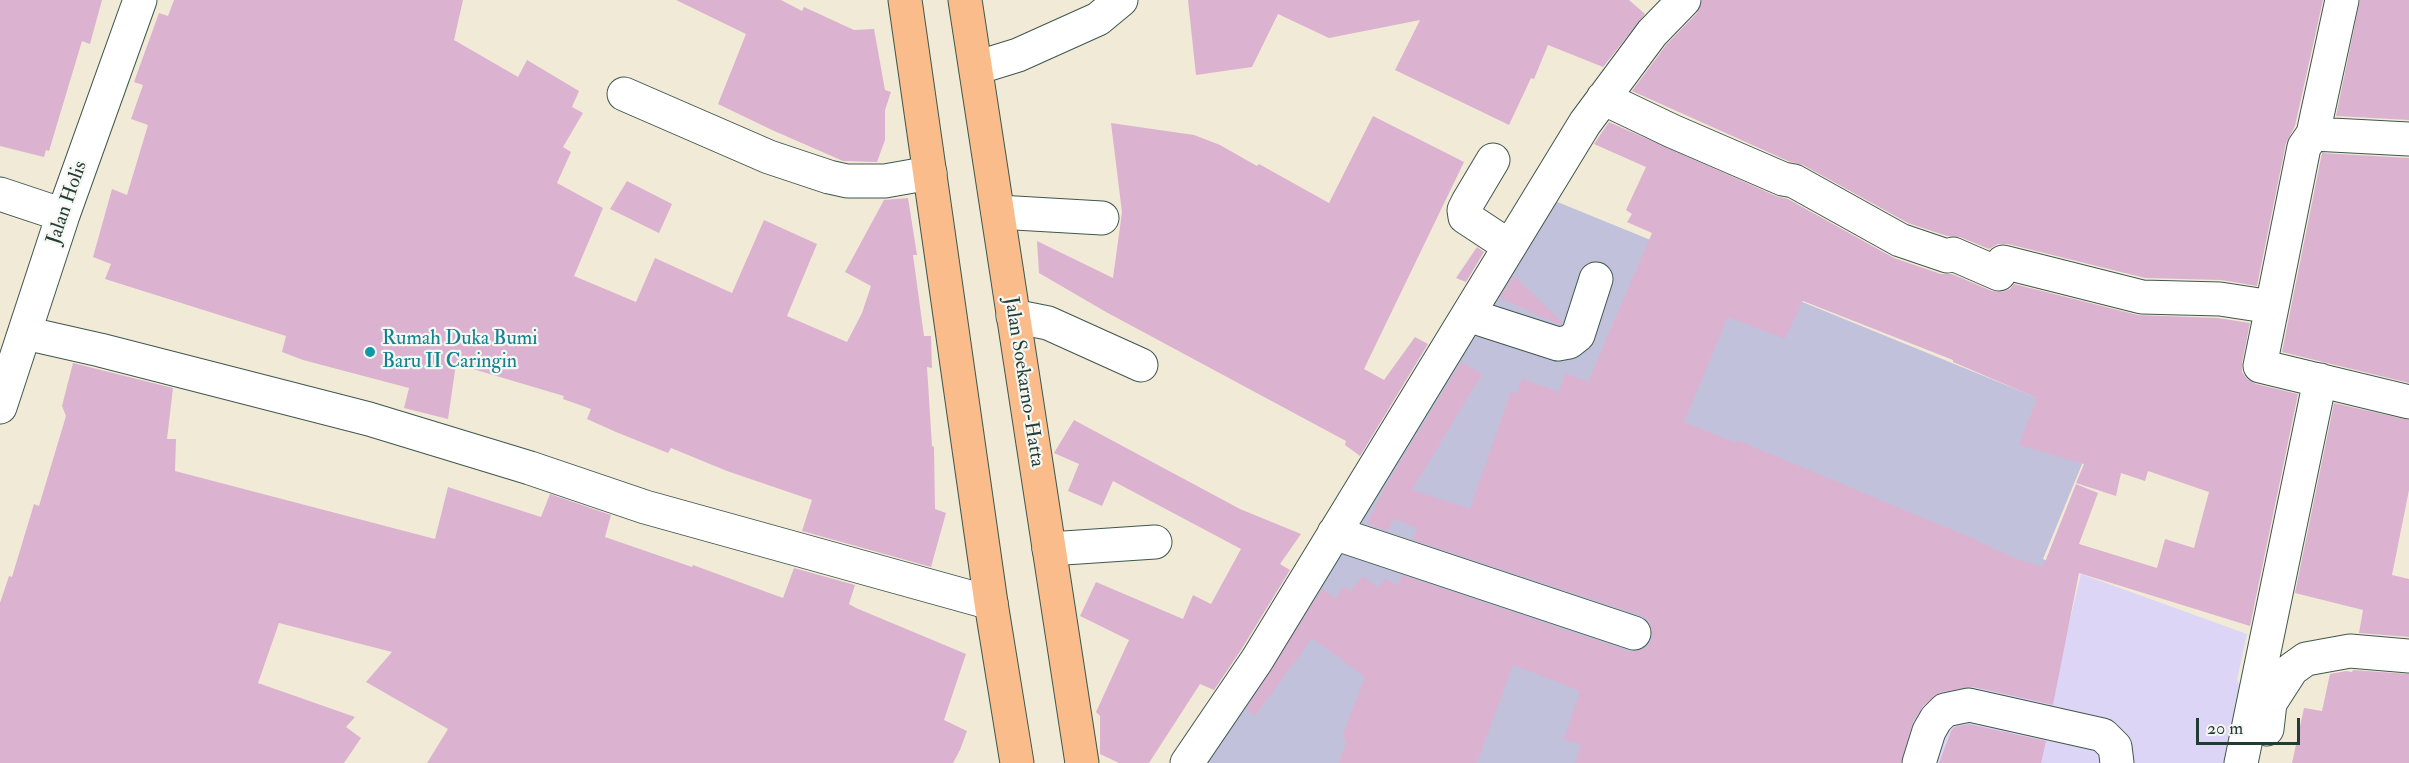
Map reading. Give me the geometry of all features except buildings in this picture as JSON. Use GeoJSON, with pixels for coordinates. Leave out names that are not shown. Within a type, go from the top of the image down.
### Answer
{"type":"FeatureCollection","features":[{"type":"Feature","properties":{"kind":"highway"},"geometry":{"type":"LineString","coordinates":[[905,0],[991,603],[1017,763]]}},
{"type":"Feature","properties":{"kind":"highway","name":"Jalan Soekarno-Hatta"},"geometry":{"type":"LineString","coordinates":[[965,0],[1082,763]]}},
{"type":"Feature","properties":{"kind":"street","name":"Jalan Holis"},"geometry":{"type":"LineString","coordinates":[[0,407],[63,215],[140,0]]}},
{"type":"Feature","properties":{"kind":"street"},"geometry":{"type":"LineString","coordinates":[[976,68],[1018,55],[1098,19],[1121,0]]}},
{"type":"Feature","properties":{"kind":"street"},"geometry":{"type":"LineString","coordinates":[[1187,763],[1257,660],[1584,123],[1652,33],[1684,0]]}},
{"type":"Feature","properties":{"kind":"street"},"geometry":{"type":"LineString","coordinates":[[2342,0],[2313,134],[2304,147],[2260,366],[2409,402]]}},
{"type":"Feature","properties":{"kind":"street"},"geometry":{"type":"LineString","coordinates":[[624,94],[769,157],[829,177],[847,181],[885,181],[930,173]]}},
{"type":"Feature","properties":{"kind":"street"},"geometry":{"type":"LineString","coordinates":[[1603,98],[1672,131],[1783,179],[1794,181],[1900,240],[1947,256],[1953,254],[1999,274],[2003,262],[2142,297],[2220,299],[2272,307]]}},
{"type":"Feature","properties":{"kind":"street"},"geometry":{"type":"LineString","coordinates":[[2313,134],[2409,140]]}},
{"type":"Feature","properties":{"kind":"street"},"geometry":{"type":"LineString","coordinates":[[1493,160],[1464,210],[1465,217],[1509,246]]}},
{"type":"Feature","properties":{"kind":"street"},"geometry":{"type":"LineString","coordinates":[[0,194],[63,215]]}},
{"type":"Feature","properties":{"kind":"street"},"geometry":{"type":"LineString","coordinates":[[998,212],[1102,218]]}},
{"type":"Feature","properties":{"kind":"street"},"geometry":{"type":"LineString","coordinates":[[1468,315],[1558,344],[1569,342],[1578,335],[1596,279]]}},
{"type":"Feature","properties":{"kind":"street"},"geometry":{"type":"LineString","coordinates":[[1013,316],[1048,323],[1141,365]]}},
{"type":"Feature","properties":{"kind":"street"},"geometry":{"type":"LineString","coordinates":[[25,333],[369,419],[530,468],[645,507],[991,603]]}},
{"type":"Feature","properties":{"kind":"street"},"geometry":{"type":"LineString","coordinates":[[2241,763],[2320,380]]}},
{"type":"Feature","properties":{"kind":"street"},"geometry":{"type":"LineString","coordinates":[[1334,533],[1634,633]]}},
{"type":"Feature","properties":{"kind":"street"},"geometry":{"type":"LineString","coordinates":[[1049,549],[1155,542]]}},
{"type":"Feature","properties":{"kind":"street"},"geometry":{"type":"LineString","coordinates":[[2262,763],[2270,703],[2292,669],[2306,659],[2350,651],[2409,656]]}},
{"type":"Feature","properties":{"kind":"street"},"geometry":{"type":"LineString","coordinates":[[1919,763],[1929,731],[1936,719],[1945,710],[1969,705],[2103,735],[2115,747],[2117,763]]}},
{"type":"Feature","properties":{"kind":"shaded area"},"geometry":{"type":"Polygon","coordinates":[[[1555,201],[2099,423],[2043,559],[2074,573],[1873,642],[1831,763],[1202,763],[1555,201]]]}},
{"type":"Feature","properties":{"kind":"shaded area"},"geometry":{"type":"Polygon","coordinates":[[[2081,574],[2247,634],[2237,680],[2246,697],[2232,763],[1834,763],[1872,650],[2050,703],[2081,574]]]}},
{"type":"Feature","properties":{"kind":"place","name":"Rumah Duka Bumi Baru II Caringin"},"geometry":{"type":"Point","coordinates":[370,352]}}]}
